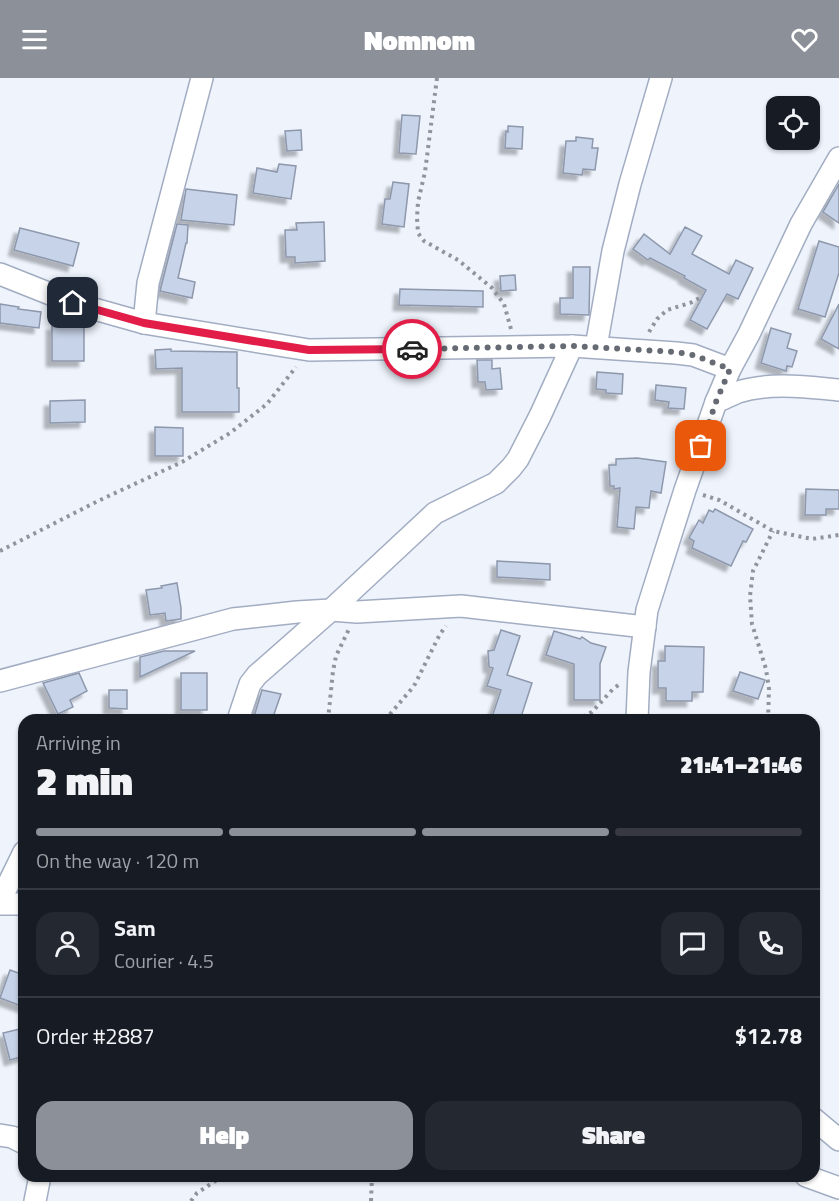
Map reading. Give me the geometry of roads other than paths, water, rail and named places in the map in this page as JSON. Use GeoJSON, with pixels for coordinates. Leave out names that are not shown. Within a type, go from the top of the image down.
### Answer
{"type":"FeatureCollection","features":[{"type":"Feature","properties":{"kind":"street"},"geometry":{"type":"LineString","coordinates":[[144,323],[148,283],[202,78]]}},
{"type":"Feature","properties":{"kind":"street"},"geometry":{"type":"LineString","coordinates":[[596,347],[616,240],[630,184],[662,78]]}},
{"type":"Feature","properties":{"kind":"street"},"geometry":{"type":"LineString","coordinates":[[637,714],[639,672],[647,609],[716,402],[801,224],[839,158]]}},
{"type":"Feature","properties":{"kind":"street"},"geometry":{"type":"LineString","coordinates":[[0,274],[73,303],[144,323],[309,350],[596,347],[693,355],[730,369]]}},
{"type":"Feature","properties":{"kind":"street"},"geometry":{"type":"LineString","coordinates":[[240,714],[250,684],[256,675],[331,610],[429,518],[496,483],[506,474],[518,459],[536,425],[572,346]]}},
{"type":"Feature","properties":{"kind":"street"},"geometry":{"type":"LineString","coordinates":[[716,402],[738,392],[768,387],[839,390]]}},
{"type":"Feature","properties":{"kind":"street"},"geometry":{"type":"LineString","coordinates":[[0,681],[233,620],[297,612],[331,610],[357,612],[461,606],[645,627]]}},
{"type":"Feature","properties":{"kind":"street"},"geometry":{"type":"LineString","coordinates":[[18,864],[0,902],[18,904]]}},
{"type":"Feature","properties":{"kind":"street"},"geometry":{"type":"LineString","coordinates":[[820,1124],[839,1140]]}},
{"type":"Feature","properties":{"kind":"street"},"geometry":{"type":"LineString","coordinates":[[0,1135],[18,1140]]}},
{"type":"Feature","properties":{"kind":"street"},"geometry":{"type":"LineString","coordinates":[[820,1181],[839,1188]]}},
{"type":"Feature","properties":{"kind":"street"},"geometry":{"type":"LineString","coordinates":[[35,1201],[39,1182]]}}]}
